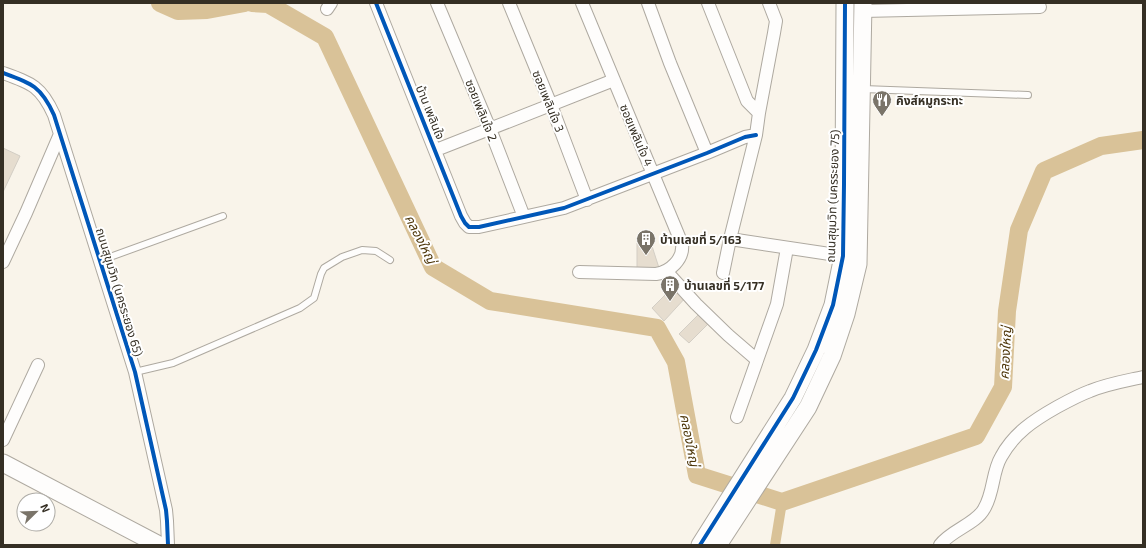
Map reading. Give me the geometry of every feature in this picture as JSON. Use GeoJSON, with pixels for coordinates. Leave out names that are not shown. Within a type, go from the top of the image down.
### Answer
{"type":"FeatureCollection","features":[{"type":"Feature","properties":{"kind":"street","name":"บ้าน เพลินใจ"},"geometry":{"type":"LineString","coordinates":[[376,3],[465,223],[469,227],[479,227],[524,218]]}},
{"type":"Feature","properties":{"kind":"street","name":"ซอยเพลินใจ 2"},"geometry":{"type":"LineString","coordinates":[[438,3],[490,129],[524,218]]}},
{"type":"Feature","properties":{"kind":"street","name":"ซอยเพลินใจ 3"},"geometry":{"type":"LineString","coordinates":[[509,3],[551,105],[587,200]]}},
{"type":"Feature","properties":{"kind":"street","name":"ซอยเพลินใจ 4"},"geometry":{"type":"LineString","coordinates":[[582,3],[682,244],[682,255],[679,260],[666,271]]}},
{"type":"Feature","properties":{"kind":"street"},"geometry":{"type":"LineString","coordinates":[[648,3],[670,63],[708,153]]}},
{"type":"Feature","properties":{"kind":"street"},"geometry":{"type":"LineString","coordinates":[[708,3],[747,101],[759,113]]}},
{"type":"Feature","properties":{"kind":"street"},"geometry":{"type":"LineString","coordinates":[[723,273],[756,136],[776,22],[769,3]]}},
{"type":"Feature","properties":{"kind":"street","name":"ถนนสุขุมวิท (นครระยอง 75)"},"geometry":{"type":"LineString","coordinates":[[719,535],[793,398],[816,350],[833,305],[843,256],[845,3]]}},
{"type":"Feature","properties":{"kind":"street"},"geometry":{"type":"LineString","coordinates":[[863,7],[1040,6]]}},
{"type":"Feature","properties":{"kind":"street","name":"ถนนสุขุมวิท (นครระยอง 75)"},"geometry":{"type":"LineString","coordinates":[[700,545],[719,535],[808,407],[832,356],[846,314],[858,264],[863,7]]}},
{"type":"Feature","properties":{"kind":"street","name":"ถนนสุขุมวิท (นครระยอง 65)"},"geometry":{"type":"LineString","coordinates":[[3,73],[33,85],[42,93],[49,103],[60,134],[135,372],[166,510],[168,521],[168,545]]}},
{"type":"Feature","properties":{"kind":"street"},"geometry":{"type":"LineString","coordinates":[[844,74],[862,82]]}},
{"type":"Feature","properties":{"kind":"street"},"geometry":{"type":"LineString","coordinates":[[436,150],[614,80]]}},
{"type":"Feature","properties":{"kind":"street"},"geometry":{"type":"LineString","coordinates":[[3,262],[60,134]]}},
{"type":"Feature","properties":{"kind":"street"},"geometry":{"type":"LineString","coordinates":[[524,218],[564,208],[587,200],[746,137],[756,136]]}},
{"type":"Feature","properties":{"kind":"street"},"geometry":{"type":"LineString","coordinates":[[730,239],[843,256]]}},
{"type":"Feature","properties":{"kind":"street"},"geometry":{"type":"LineString","coordinates":[[737,417],[777,304],[787,248]]}},
{"type":"Feature","properties":{"kind":"street"},"geometry":{"type":"LineString","coordinates":[[579,272],[656,274],[666,271],[696,304],[757,360]]}},
{"type":"Feature","properties":{"kind":"street"},"geometry":{"type":"LineString","coordinates":[[3,440],[38,365]]}},
{"type":"Feature","properties":{"kind":"street"},"geometry":{"type":"LineString","coordinates":[[940,545],[948,536],[976,518],[984,510],[1000,459],[1011,441],[1019,434],[1036,420],[1080,395],[1109,384],[1143,377]]}},
{"type":"Feature","properties":{"kind":"street"},"geometry":{"type":"LineString","coordinates":[[3,463],[159,545]]}},
{"type":"Feature","properties":{"kind":"lane"},"geometry":{"type":"LineString","coordinates":[[862,82],[1028,95]]}},
{"type":"Feature","properties":{"kind":"lane"},"geometry":{"type":"LineString","coordinates":[[99,261],[224,216]]}},
{"type":"Feature","properties":{"kind":"lane"},"geometry":{"type":"LineString","coordinates":[[135,372],[173,363],[300,308],[314,298],[324,268],[342,257],[362,250],[376,251],[390,260]]}},
{"type":"Feature","properties":{"kind":"building"},"geometry":{"type":"Polygon","coordinates":[[[3,148],[20,156],[3,192],[3,148]]]}},
{"type":"Feature","properties":{"kind":"building","name":"บ้านเลขที่ 5/163"},"geometry":{"type":"Polygon","coordinates":[[[637,243],[651,243],[660,271],[637,270],[637,243]]]}},
{"type":"Feature","properties":{"kind":"building","name":"บ้านเลขที่ 5/177"},"geometry":{"type":"Polygon","coordinates":[[[676,284],[687,296],[664,321],[652,308],[676,284]]]}},
{"type":"Feature","properties":{"kind":"building"},"geometry":{"type":"Polygon","coordinates":[[[700,313],[710,322],[689,343],[679,334],[700,313]]]}},
{"type":"Feature","properties":{"kind":"waterway","name":"คลองใหญ่"},"geometry":{"type":"LineString","coordinates":[[160,3],[178,11],[207,10],[245,3]]}},
{"type":"Feature","properties":{"kind":"waterway","name":"คลองใหญ่"},"geometry":{"type":"LineString","coordinates":[[252,3],[268,4],[325,37],[433,267],[490,301],[657,328],[676,362],[697,475],[782,502],[976,436],[1003,387],[1007,311],[1019,230],[1044,171],[1101,146],[1143,140]]}},
{"type":"Feature","properties":{"kind":"waterway"},"geometry":{"type":"LineString","coordinates":[[775,545],[782,502]]}},
{"type":"Feature","properties":{"kind":"cycle path"},"geometry":{"type":"LineString","coordinates":[[376,3],[461,216],[469,227],[479,227],[564,208],[745,137],[756,135]]}},
{"type":"Feature","properties":{"kind":"cycle path"},"geometry":{"type":"LineString","coordinates":[[700,545],[793,398],[816,350],[833,305],[843,256],[845,3]]}},
{"type":"Feature","properties":{"kind":"cycle path"},"geometry":{"type":"LineString","coordinates":[[3,73],[34,87],[40,92],[54,115],[135,372],[166,510],[168,545]]}},
{"type":"Feature","properties":{"kind":"place","name":"คิงส์หมูกระทะ"},"geometry":{"type":"Point","coordinates":[882,117]}},
{"type":"Feature","properties":{"kind":"place","name":"บ้านเลขที่ 5/163"},"geometry":{"type":"Point","coordinates":[646,256]}},
{"type":"Feature","properties":{"kind":"place","name":"บ้านเลขที่ 5/177"},"geometry":{"type":"Point","coordinates":[670,302]}}]}
